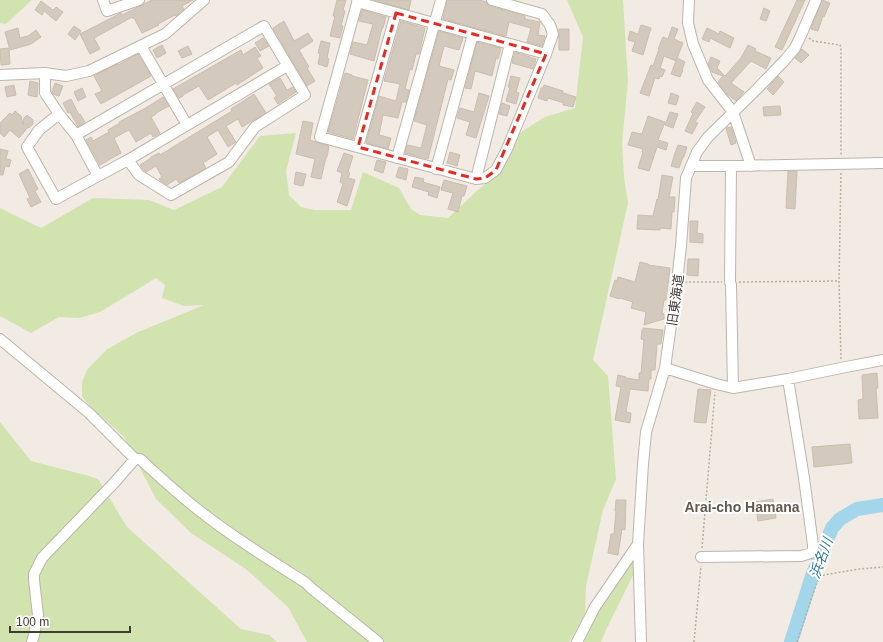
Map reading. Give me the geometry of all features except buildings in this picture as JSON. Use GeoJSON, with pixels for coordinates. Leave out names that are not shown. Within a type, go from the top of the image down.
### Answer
{"type":"FeatureCollection","features":[{"type":"Feature","properties":{"kind":"street"},"geometry":{"type":"LineString","coordinates":[[102,0],[107,11],[139,0]]}},
{"type":"Feature","properties":{"kind":"street"},"geometry":{"type":"LineString","coordinates":[[0,75],[45,73],[66,76],[89,71],[165,34],[204,0]]}},
{"type":"Feature","properties":{"kind":"street"},"geometry":{"type":"LineString","coordinates":[[397,158],[441,0]]}},
{"type":"Feature","properties":{"kind":"street"},"geometry":{"type":"LineString","coordinates":[[492,0],[513,3],[542,14],[550,25],[553,34],[546,54],[507,149],[496,170],[485,178],[476,180],[320,137],[357,1],[546,54]]}},
{"type":"Feature","properties":{"kind":"street"},"geometry":{"type":"LineString","coordinates":[[690,0],[688,23],[693,44],[708,80],[733,112],[751,166]]}},
{"type":"Feature","properties":{"kind":"street","name":"旧東海道"},"geometry":{"type":"LineString","coordinates":[[641,642],[638,544],[642,464],[646,432],[665,368],[682,246],[686,178],[697,152],[708,138],[785,60],[794,48],[816,0]]}},
{"type":"Feature","properties":{"kind":"street"},"geometry":{"type":"LineString","coordinates":[[358,147],[396,13]]}},
{"type":"Feature","properties":{"kind":"street"},"geometry":{"type":"LineString","coordinates":[[76,135],[264,26],[304,95],[254,127],[229,162],[171,195],[139,175],[128,160]]}},
{"type":"Feature","properties":{"kind":"street"},"geometry":{"type":"LineString","coordinates":[[436,169],[473,34]]}},
{"type":"Feature","properties":{"kind":"street"},"geometry":{"type":"LineString","coordinates":[[476,180],[510,44]]}},
{"type":"Feature","properties":{"kind":"street"},"geometry":{"type":"LineString","coordinates":[[141,46],[187,125]]}},
{"type":"Feature","properties":{"kind":"street"},"geometry":{"type":"LineString","coordinates":[[59,114],[39,130],[27,147],[56,199],[128,160],[287,66]]}},
{"type":"Feature","properties":{"kind":"street"},"geometry":{"type":"LineString","coordinates":[[45,73],[45,93],[59,114],[76,135],[98,176]]}},
{"type":"Feature","properties":{"kind":"street"},"geometry":{"type":"LineString","coordinates":[[691,166],[883,163]]}},
{"type":"Feature","properties":{"kind":"street"},"geometry":{"type":"LineString","coordinates":[[731,166],[730,282],[733,388]]}},
{"type":"Feature","properties":{"kind":"street"},"geometry":{"type":"LineString","coordinates":[[0,339],[89,413],[135,459],[140,459],[205,516],[306,583],[378,642]]}},
{"type":"Feature","properties":{"kind":"street"},"geometry":{"type":"LineString","coordinates":[[665,368],[733,388],[788,379],[883,360]]}},
{"type":"Feature","properties":{"kind":"street"},"geometry":{"type":"LineString","coordinates":[[702,557],[802,556],[810,553],[813,549],[804,478],[788,379]]}},
{"type":"Feature","properties":{"kind":"street"},"geometry":{"type":"LineString","coordinates":[[32,642],[38,615],[34,574],[42,558],[135,459]]}},
{"type":"Feature","properties":{"kind":"street"},"geometry":{"type":"LineString","coordinates":[[577,642],[595,607],[638,544]]}},
{"type":"Feature","properties":{"kind":"path"},"geometry":{"type":"LineString","coordinates":[[802,33],[813,41],[840,45],[841,48],[841,368]]}},
{"type":"Feature","properties":{"kind":"path"},"geometry":{"type":"LineString","coordinates":[[677,282],[840,281]]}},
{"type":"Feature","properties":{"kind":"path"},"geometry":{"type":"LineString","coordinates":[[694,642],[716,384]]}},
{"type":"Feature","properties":{"kind":"path"},"geometry":{"type":"LineString","coordinates":[[797,642],[817,582],[820,578],[824,575],[859,569],[883,567]]}},
{"type":"Feature","properties":{"kind":"highlighted area"},"geometry":{"type":"Polygon","coordinates":[[[396,13],[546,54],[496,170],[485,178],[476,179],[358,147],[396,13]]]}},
{"type":"Feature","properties":{"kind":"green space"},"geometry":{"type":"Polygon","coordinates":[[[0,0],[32,0],[6,24],[0,23],[0,0]]]}},
{"type":"Feature","properties":{"kind":"green space"},"geometry":{"type":"Polygon","coordinates":[[[567,0],[623,0],[628,81],[622,143],[624,177],[628,203],[593,360],[608,376],[616,479],[603,510],[586,586],[585,614],[569,642],[307,642],[288,607],[246,569],[191,533],[156,499],[124,437],[82,397],[82,382],[87,370],[106,350],[136,333],[204,305],[184,306],[162,298],[165,285],[156,278],[100,312],[79,318],[59,317],[31,333],[0,316],[0,208],[41,228],[93,198],[149,200],[174,210],[222,187],[260,136],[296,133],[286,171],[289,195],[301,207],[315,210],[351,210],[363,172],[399,188],[411,209],[420,215],[448,218],[479,189],[499,174],[510,151],[513,137],[545,117],[575,108],[583,37],[567,0]]]}},
{"type":"Feature","properties":{"kind":"green space"},"geometry":{"type":"Polygon","coordinates":[[[0,422],[31,461],[98,479],[127,527],[241,629],[269,635],[277,642],[0,642],[0,422]]]}},
{"type":"Feature","properties":{"kind":"green space"},"geometry":{"type":"Polygon","coordinates":[[[634,550],[634,573],[601,642],[584,642],[598,612],[634,550]]]}},
{"type":"Feature","properties":{"kind":"waterway","name":"浜名川"},"geometry":{"type":"LineString","coordinates":[[791,642],[812,576],[832,528],[840,519],[857,509],[883,505]]}},
{"type":"Feature","properties":{"kind":"district","name":"Arai-cho Hamana"},"geometry":{"type":"Point","coordinates":[742,507]}}]}
